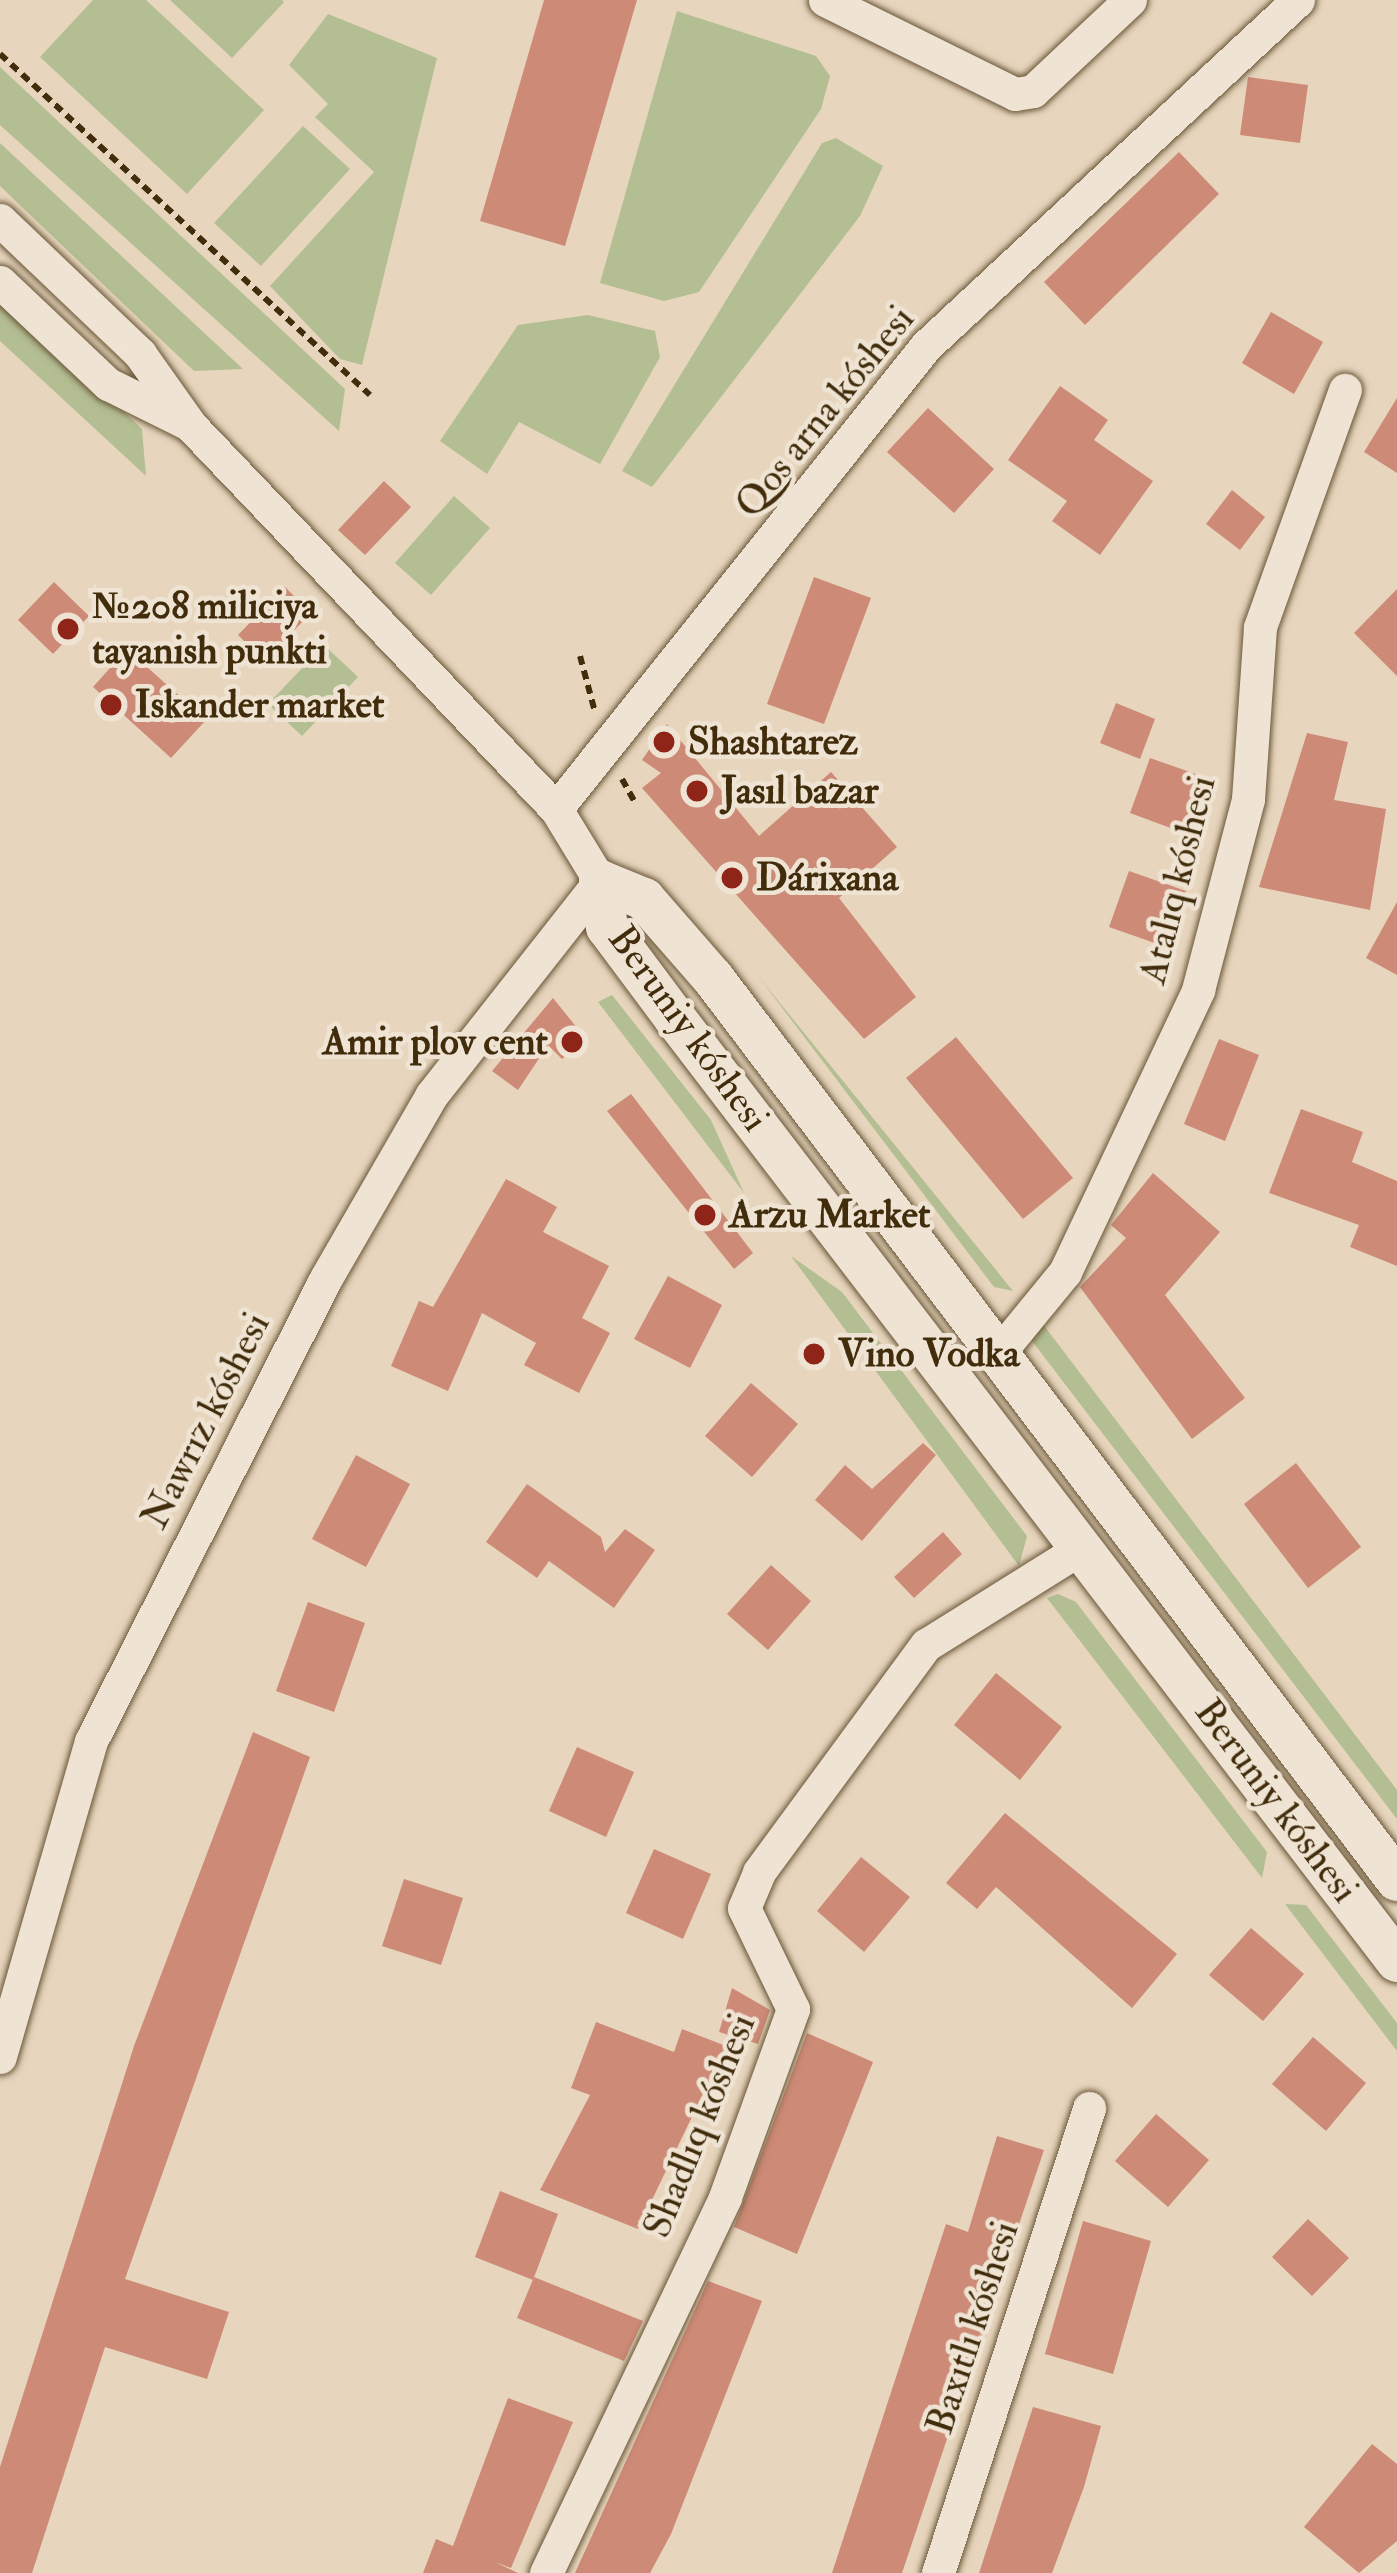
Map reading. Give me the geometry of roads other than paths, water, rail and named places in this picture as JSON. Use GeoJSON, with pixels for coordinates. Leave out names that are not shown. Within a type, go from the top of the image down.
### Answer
{"type":"FeatureCollection","features":[{"type":"Feature","properties":{"kind":"street"},"geometry":{"type":"LineString","coordinates":[[825,0],[1015,94],[1033,91],[1130,0]]}},
{"type":"Feature","properties":{"kind":"street","name":"Qos arna kóshesi"},"geometry":{"type":"LineString","coordinates":[[556,809],[926,346],[1298,0]]}},
{"type":"Feature","properties":{"kind":"street"},"geometry":{"type":"LineString","coordinates":[[0,220],[140,354],[191,426],[556,809],[600,881]]}},
{"type":"Feature","properties":{"kind":"street"},"geometry":{"type":"LineString","coordinates":[[0,282],[108,384],[191,426]]}},
{"type":"Feature","properties":{"kind":"street","name":"Atalıq kóshesi"},"geometry":{"type":"LineString","coordinates":[[997,1355],[1065,1272],[1198,990],[1248,799],[1260,627],[1346,390]]}},
{"type":"Feature","properties":{"kind":"street","name":"Beruniy kóshesi"},"geometry":{"type":"LineString","coordinates":[[600,881],[644,899],[713,978],[1397,1880]]}},
{"type":"Feature","properties":{"kind":"street","name":"Beruniy kóshesi"},"geometry":{"type":"LineString","coordinates":[[600,881],[607,927],[1397,1961]]}},
{"type":"Feature","properties":{"kind":"street","name":"Nawrız kóshesi"},"geometry":{"type":"LineString","coordinates":[[0,2057],[91,1741],[326,1278],[431,1096],[600,881]]}},
{"type":"Feature","properties":{"kind":"street","name":"Shadlıq kóshesi"},"geometry":{"type":"LineString","coordinates":[[546,2573],[724,2197],[793,2009],[743,1908],[759,1872],[926,1645],[1081,1548]]}},
{"type":"Feature","properties":{"kind":"street","name":"Baxıtlı kóshesi"},"geometry":{"type":"LineString","coordinates":[[938,2573],[1089,2108]]}},
{"type":"Feature","properties":{"kind":"place","name":"№208 miliciya tayanish punkti"},"geometry":{"type":"Point","coordinates":[68,629]}},
{"type":"Feature","properties":{"kind":"place","name":"Iskander market"},"geometry":{"type":"Point","coordinates":[111,705]}},
{"type":"Feature","properties":{"kind":"place","name":"Shashtarez"},"geometry":{"type":"Point","coordinates":[664,742]}},
{"type":"Feature","properties":{"kind":"place","name":"Jasıl bazar"},"geometry":{"type":"Point","coordinates":[697,791]}},
{"type":"Feature","properties":{"kind":"place","name":"Dárixana"},"geometry":{"type":"Point","coordinates":[732,878]}},
{"type":"Feature","properties":{"kind":"place","name":"Amir plov cent"},"geometry":{"type":"Point","coordinates":[572,1042]}},
{"type":"Feature","properties":{"kind":"place","name":"Arzu Market"},"geometry":{"type":"Point","coordinates":[705,1215]}},
{"type":"Feature","properties":{"kind":"place","name":"Vino Vodka"},"geometry":{"type":"Point","coordinates":[814,1354]}}]}
